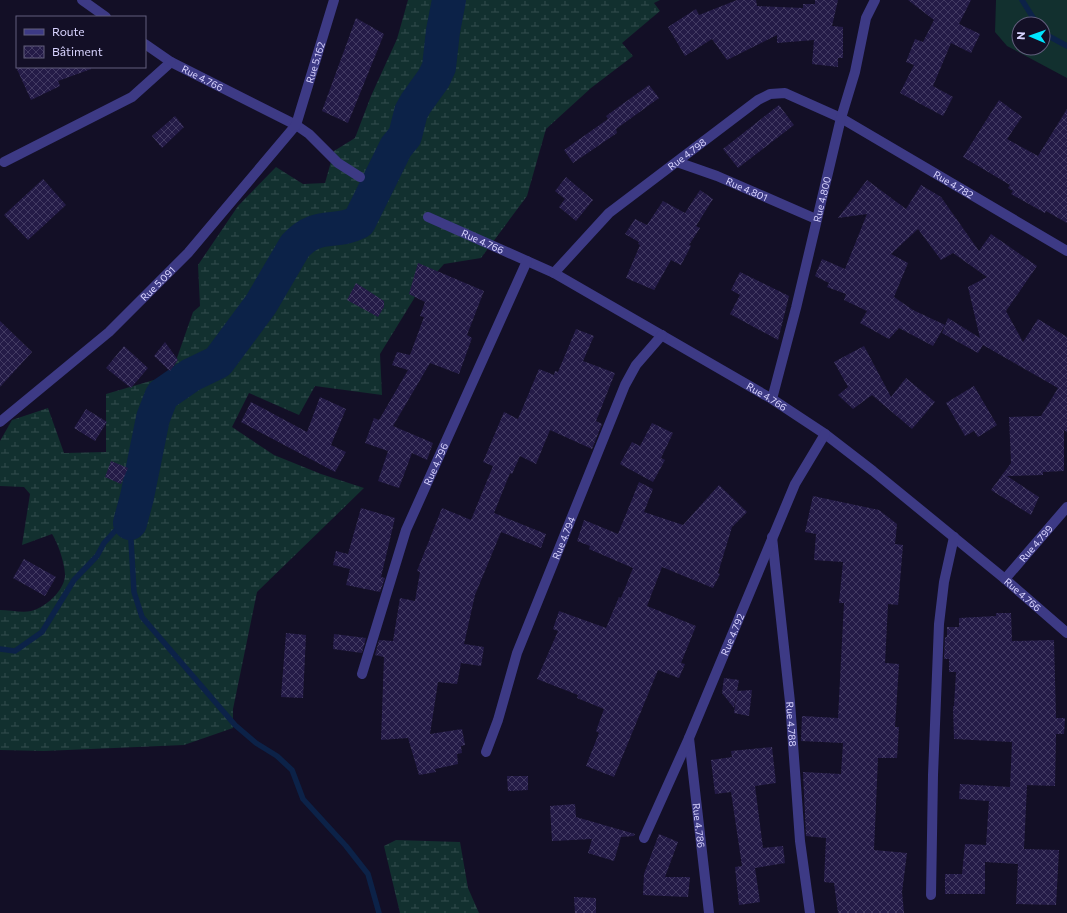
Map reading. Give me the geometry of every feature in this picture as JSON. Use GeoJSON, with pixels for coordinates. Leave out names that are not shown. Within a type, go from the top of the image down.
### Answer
{"type":"FeatureCollection","features":[{"type":"Feature","properties":{"kind":"street"},"geometry":{"type":"LineString","coordinates":[[82,0],[105,16]]}},
{"type":"Feature","properties":{"kind":"street","name":"Rue 5.162"},"geometry":{"type":"LineString","coordinates":[[296,125],[334,0]]}},
{"type":"Feature","properties":{"kind":"street","name":"Rue 4.800"},"geometry":{"type":"LineString","coordinates":[[772,399],[796,308],[816,218],[841,118],[855,72],[866,18],[875,0]]}},
{"type":"Feature","properties":{"kind":"street","name":"Rue 4.766"},"geometry":{"type":"LineString","coordinates":[[146,45],[171,62],[296,125],[309,134],[338,163],[360,177]]}},
{"type":"Feature","properties":{"kind":"street"},"geometry":{"type":"LineString","coordinates":[[4,162],[132,97],[171,62]]}},
{"type":"Feature","properties":{"kind":"street","name":"Rue 4.798"},"geometry":{"type":"LineString","coordinates":[[554,273],[609,214],[758,100],[770,94],[785,93],[841,118]]}},
{"type":"Feature","properties":{"kind":"street","name":"Rue 4.782"},"geometry":{"type":"LineString","coordinates":[[841,118],[1067,251]]}},
{"type":"Feature","properties":{"kind":"street","name":"Rue 5.091"},"geometry":{"type":"LineString","coordinates":[[0,422],[109,332],[188,253],[296,125]]}},
{"type":"Feature","properties":{"kind":"street","name":"Rue 4.801"},"geometry":{"type":"LineString","coordinates":[[677,162],[717,176],[816,218]]}},
{"type":"Feature","properties":{"kind":"street","name":"Rue 4.766"},"geometry":{"type":"LineString","coordinates":[[428,218],[554,273],[772,399],[824,434],[954,537],[1067,633]]}},
{"type":"Feature","properties":{"kind":"street","name":"Rue 4.796"},"geometry":{"type":"LineString","coordinates":[[362,674],[406,530],[527,261]]}},
{"type":"Feature","properties":{"kind":"street","name":"Rue 4.794"},"geometry":{"type":"LineString","coordinates":[[486,752],[498,720],[517,653],[625,385],[636,365],[662,335]]}},
{"type":"Feature","properties":{"kind":"street","name":"Rue 4.792"},"geometry":{"type":"LineString","coordinates":[[644,838],[688,738],[795,484],[824,434]]}},
{"type":"Feature","properties":{"kind":"street","name":"Rue 4.799"},"geometry":{"type":"LineString","coordinates":[[1005,579],[1067,507]]}},
{"type":"Feature","properties":{"kind":"street","name":"Rue 4.788"},"geometry":{"type":"LineString","coordinates":[[772,536],[790,702],[800,841],[810,913]]}},
{"type":"Feature","properties":{"kind":"street"},"geometry":{"type":"LineString","coordinates":[[931,895],[933,775],[940,624],[944,582],[954,537]]}},
{"type":"Feature","properties":{"kind":"street","name":"Rue 4.786"},"geometry":{"type":"LineString","coordinates":[[688,738],[709,913]]}},
{"type":"Feature","properties":{"kind":"green space"},"geometry":{"type":"Polygon","coordinates":[[[408,0],[660,0],[654,3],[660,11],[622,43],[633,56],[591,88],[546,129],[527,196],[481,258],[444,264],[415,297],[380,354],[382,395],[315,386],[299,415],[249,393],[232,427],[274,455],[321,474],[364,488],[257,592],[233,709],[233,728],[184,745],[44,751],[0,750],[0,610],[27,612],[42,606],[53,598],[62,587],[65,575],[61,554],[52,534],[22,545],[30,494],[24,487],[0,486],[0,441],[12,420],[48,408],[64,453],[106,452],[106,394],[171,375],[193,312],[200,306],[198,265],[238,206],[276,167],[303,184],[325,183],[334,151],[355,138],[371,96],[397,39],[408,0]]]}},
{"type":"Feature","properties":{"kind":"green space"},"geometry":{"type":"Polygon","coordinates":[[[996,0],[1067,0],[1067,78],[1026,56],[1051,56],[1051,16],[1011,16],[1011,48],[1007,46],[995,32],[996,0]]]}},
{"type":"Feature","properties":{"kind":"green space"},"geometry":{"type":"Polygon","coordinates":[[[396,840],[460,842],[468,888],[479,913],[400,913],[384,846],[396,840]]]}},
{"type":"Feature","properties":{"kind":"building"},"geometry":{"type":"Polygon","coordinates":[[[737,0],[756,0],[757,6],[803,8],[803,4],[815,4],[815,0],[838,0],[832,26],[843,27],[843,58],[838,58],[838,67],[812,64],[814,40],[777,43],[777,35],[727,60],[712,39],[685,56],[668,27],[696,9],[699,15],[737,0]]]}},
{"type":"Feature","properties":{"kind":"building"},"geometry":{"type":"Polygon","coordinates":[[[908,0],[971,0],[959,24],[980,34],[971,53],[951,43],[933,86],[953,97],[943,116],[900,93],[914,65],[906,62],[915,39],[923,42],[934,20],[908,0]]]}},
{"type":"Feature","properties":{"kind":"building"},"geometry":{"type":"Polygon","coordinates":[[[356,18],[384,34],[348,123],[322,111],[356,18]]]}},
{"type":"Feature","properties":{"kind":"building"},"geometry":{"type":"Polygon","coordinates":[[[16,68],[91,68],[58,81],[60,86],[31,100],[16,68]]]}},
{"type":"Feature","properties":{"kind":"building"},"geometry":{"type":"Polygon","coordinates":[[[649,85],[659,98],[616,129],[617,133],[573,163],[564,150],[608,119],[606,116],[649,85]]]}},
{"type":"Feature","properties":{"kind":"building"},"geometry":{"type":"Polygon","coordinates":[[[999,100],[1022,117],[1007,139],[1038,156],[1067,109],[1067,223],[1046,211],[1045,213],[1011,194],[1013,191],[1008,188],[1010,185],[963,157],[999,100]]]}},
{"type":"Feature","properties":{"kind":"building"},"geometry":{"type":"Polygon","coordinates":[[[779,105],[794,125],[738,168],[723,149],[779,105]]]}},
{"type":"Feature","properties":{"kind":"building"},"geometry":{"type":"Polygon","coordinates":[[[175,116],[184,127],[162,148],[152,136],[175,116]]]}},
{"type":"Feature","properties":{"kind":"building"},"geometry":{"type":"Polygon","coordinates":[[[566,177],[593,200],[576,221],[559,207],[565,199],[555,191],[566,177]]]}},
{"type":"Feature","properties":{"kind":"building"},"geometry":{"type":"Polygon","coordinates":[[[43,179],[66,205],[28,240],[4,215],[43,179]]]}},
{"type":"Feature","properties":{"kind":"building"},"geometry":{"type":"Polygon","coordinates":[[[867,180],[906,209],[921,185],[941,197],[979,251],[991,234],[1037,266],[1006,311],[1023,342],[1038,319],[1067,337],[1067,432],[1064,430],[1064,471],[1043,472],[1043,475],[1007,476],[1039,497],[1031,515],[991,490],[1011,463],[1009,417],[1041,416],[1058,388],[983,345],[978,353],[942,333],[948,318],[980,338],[968,287],[987,277],[953,253],[941,260],[918,229],[891,254],[908,263],[894,297],[913,310],[945,325],[933,346],[899,328],[889,339],[860,323],[867,311],[844,300],[846,294],[827,287],[829,283],[815,276],[822,259],[845,269],[867,214],[838,218],[867,180]]]}},
{"type":"Feature","properties":{"kind":"building"},"geometry":{"type":"Polygon","coordinates":[[[700,190],[713,199],[696,226],[700,228],[689,245],[691,246],[681,265],[671,260],[654,290],[626,278],[640,245],[638,244],[639,242],[625,234],[635,219],[647,225],[663,201],[685,213],[700,190]]]}},
{"type":"Feature","properties":{"kind":"building"},"geometry":{"type":"Polygon","coordinates":[[[418,263],[484,291],[467,335],[472,338],[459,374],[430,363],[393,426],[433,443],[427,460],[412,453],[399,488],[378,481],[388,451],[365,443],[374,418],[379,420],[408,370],[392,365],[397,352],[410,355],[424,317],[420,316],[425,302],[409,294],[418,263]]]}},
{"type":"Feature","properties":{"kind":"building"},"geometry":{"type":"Polygon","coordinates":[[[740,272],[789,296],[778,340],[730,314],[740,295],[731,290],[740,272]]]}},
{"type":"Feature","properties":{"kind":"building"},"geometry":{"type":"Polygon","coordinates":[[[356,283],[384,301],[384,307],[378,317],[347,300],[356,283]]]}},
{"type":"Feature","properties":{"kind":"building"},"geometry":{"type":"Polygon","coordinates":[[[0,321],[32,352],[0,387],[0,321]]]}},
{"type":"Feature","properties":{"kind":"building"},"geometry":{"type":"Polygon","coordinates":[[[576,329],[594,336],[583,361],[615,373],[596,421],[602,424],[592,449],[550,430],[536,464],[520,456],[512,474],[510,473],[494,513],[546,534],[541,548],[501,532],[475,595],[464,644],[484,647],[481,666],[461,663],[457,684],[438,682],[430,734],[462,729],[465,745],[461,746],[462,753],[457,754],[458,764],[435,769],[436,772],[419,775],[408,738],[381,740],[384,657],[375,655],[379,640],[393,641],[400,598],[415,601],[420,572],[417,571],[442,508],[471,520],[493,466],[483,462],[504,412],[518,419],[539,369],[554,375],[555,371],[558,372],[576,329]]]}},
{"type":"Feature","properties":{"kind":"building"},"geometry":{"type":"Polygon","coordinates":[[[165,342],[178,360],[170,371],[154,356],[165,342]]]}},
{"type":"Feature","properties":{"kind":"building"},"geometry":{"type":"Polygon","coordinates":[[[124,346],[148,368],[131,388],[106,368],[124,346]]]}},
{"type":"Feature","properties":{"kind":"building"},"geometry":{"type":"Polygon","coordinates":[[[864,346],[891,397],[906,378],[935,402],[912,429],[872,395],[853,409],[838,395],[848,387],[834,362],[864,346]]]}},
{"type":"Feature","properties":{"kind":"building"},"geometry":{"type":"Polygon","coordinates":[[[974,386],[997,425],[978,437],[974,431],[965,436],[946,403],[974,386]]]}},
{"type":"Feature","properties":{"kind":"building"},"geometry":{"type":"Polygon","coordinates":[[[320,397],[346,409],[331,445],[346,452],[335,472],[241,422],[251,402],[307,432],[320,397]]]}},
{"type":"Feature","properties":{"kind":"building"},"geometry":{"type":"Polygon","coordinates":[[[86,409],[107,422],[95,441],[74,428],[86,409]]]}},
{"type":"Feature","properties":{"kind":"building"},"geometry":{"type":"Polygon","coordinates":[[[652,423],[673,433],[661,458],[665,460],[653,482],[620,464],[632,442],[640,446],[652,423]]]}},
{"type":"Feature","properties":{"kind":"building"},"geometry":{"type":"Polygon","coordinates":[[[111,461],[128,468],[121,484],[105,477],[111,461]]]}},
{"type":"Feature","properties":{"kind":"building"},"geometry":{"type":"Polygon","coordinates":[[[639,482],[653,489],[644,512],[683,525],[719,485],[747,512],[732,527],[718,573],[720,574],[713,588],[662,567],[647,606],[696,626],[681,663],[685,664],[679,678],[658,670],[614,777],[586,766],[599,733],[596,731],[604,709],[577,698],[578,695],[537,679],[558,631],[553,629],[559,611],[606,628],[619,597],[621,598],[633,568],[589,549],[590,546],[577,541],[584,520],[618,534],[639,482]]]}},
{"type":"Feature","properties":{"kind":"building"},"geometry":{"type":"Polygon","coordinates":[[[813,496],[879,510],[897,524],[895,544],[903,545],[898,605],[888,604],[885,663],[899,664],[895,727],[899,727],[897,758],[878,758],[874,850],[907,853],[902,892],[904,913],[838,913],[834,883],[824,882],[826,838],[806,836],[803,772],[841,774],[843,743],[801,741],[802,716],[838,718],[844,603],[839,603],[843,562],[814,560],[816,534],[805,532],[813,496]]]}},
{"type":"Feature","properties":{"kind":"building"},"geometry":{"type":"Polygon","coordinates":[[[361,508],[395,518],[381,577],[385,578],[380,592],[346,585],[350,569],[333,565],[336,551],[348,554],[361,508]]]}},
{"type":"Feature","properties":{"kind":"building"},"geometry":{"type":"Polygon","coordinates":[[[24,559],[56,577],[45,596],[13,578],[24,559]]]}},
{"type":"Feature","properties":{"kind":"building"},"geometry":{"type":"Polygon","coordinates":[[[996,613],[1011,613],[1012,641],[1054,640],[1056,718],[1065,718],[1064,734],[1056,734],[1055,786],[1027,785],[1024,849],[1059,850],[1056,905],[1016,904],[1018,864],[985,862],[985,894],[945,894],[945,874],[962,874],[965,844],[986,845],[989,801],[959,799],[960,784],[1010,787],[1012,742],[954,739],[953,706],[956,672],[949,672],[949,659],[944,659],[945,637],[947,637],[947,627],[959,627],[959,618],[996,616],[996,613]]]}},
{"type":"Feature","properties":{"kind":"building"},"geometry":{"type":"Polygon","coordinates":[[[286,633],[306,635],[303,698],[281,697],[286,633]]]}},
{"type":"Feature","properties":{"kind":"building"},"geometry":{"type":"Polygon","coordinates":[[[334,634],[366,638],[362,653],[333,649],[334,634]]]}},
{"type":"Feature","properties":{"kind":"building"},"geometry":{"type":"Polygon","coordinates":[[[724,678],[739,680],[734,708],[722,693],[724,678]]]}},
{"type":"Feature","properties":{"kind":"building"},"geometry":{"type":"Polygon","coordinates":[[[752,690],[749,716],[734,713],[737,691],[752,690]]]}},
{"type":"Feature","properties":{"kind":"building"},"geometry":{"type":"Polygon","coordinates":[[[772,747],[776,783],[755,786],[763,848],[783,846],[785,863],[755,868],[760,902],[739,905],[735,867],[742,866],[731,792],[715,794],[711,760],[732,757],[731,751],[772,747]]]}},
{"type":"Feature","properties":{"kind":"building"},"geometry":{"type":"Polygon","coordinates":[[[507,776],[528,776],[528,790],[508,791],[507,776]]]}},
{"type":"Feature","properties":{"kind":"building"},"geometry":{"type":"Polygon","coordinates":[[[575,804],[576,817],[635,834],[634,836],[621,837],[614,861],[588,853],[592,839],[552,841],[550,806],[575,804]]]}},
{"type":"Feature","properties":{"kind":"building"},"geometry":{"type":"Polygon","coordinates":[[[659,834],[678,842],[665,877],[690,877],[688,897],[643,895],[644,874],[659,834]]]}},
{"type":"Feature","properties":{"kind":"building"},"geometry":{"type":"Polygon","coordinates":[[[574,897],[596,898],[596,913],[575,913],[574,897]]]}},
{"type":"Feature","properties":{"kind":"waterway"},"geometry":{"type":"LineString","coordinates":[[130,523],[137,497],[153,418],[162,395],[191,375],[218,362],[261,304],[295,246],[303,238],[319,231],[342,228],[359,222],[396,147],[405,136],[411,112],[434,78],[439,67],[443,31],[449,0]]}},
{"type":"Feature","properties":{"kind":"waterway"},"geometry":{"type":"LineString","coordinates":[[1022,0],[1032,16]]}},
{"type":"Feature","properties":{"kind":"waterway"},"geometry":{"type":"LineString","coordinates":[[1051,37],[1067,46]]}},
{"type":"Feature","properties":{"kind":"waterway"},"geometry":{"type":"LineString","coordinates":[[0,649],[15,651],[42,632],[74,580],[97,556],[104,543],[115,531],[130,523],[134,592],[142,617],[235,725],[256,743],[277,756],[292,770],[303,799],[346,846],[368,874],[379,913]]}}]}
